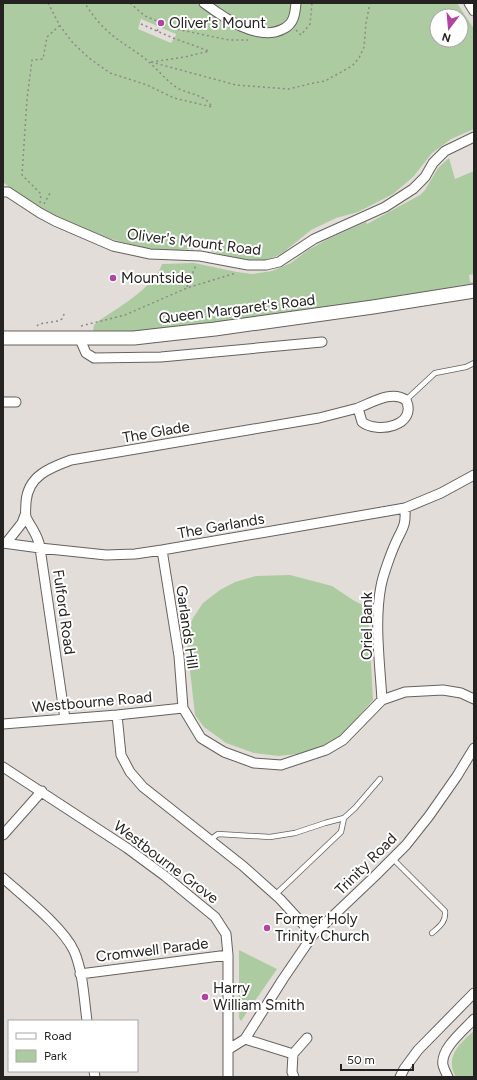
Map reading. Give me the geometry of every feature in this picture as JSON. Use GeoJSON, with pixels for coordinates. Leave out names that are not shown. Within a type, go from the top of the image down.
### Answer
{"type":"FeatureCollection","features":[{"type":"Feature","properties":{"kind":"main road","name":"Queen Margaret's Road"},"geometry":{"type":"LineString","coordinates":[[3,338],[77,332],[134,338],[215,329],[474,291]]}},
{"type":"Feature","properties":{"kind":"street"},"geometry":{"type":"LineString","coordinates":[[204,3],[241,26],[259,33],[275,32],[286,28],[294,19],[296,3]]}},
{"type":"Feature","properties":{"kind":"street"},"geometry":{"type":"LineString","coordinates":[[469,3],[474,11]]}},
{"type":"Feature","properties":{"kind":"street","name":"Oliver's Mount Road"},"geometry":{"type":"LineString","coordinates":[[5,190],[40,213],[86,235],[114,246],[150,254],[200,256],[248,265],[266,265],[279,262],[314,239],[385,207],[413,189],[425,177],[433,163],[445,151],[474,137]]}},
{"type":"Feature","properties":{"kind":"street"},"geometry":{"type":"LineString","coordinates":[[77,332],[86,353],[94,358],[161,358],[322,342]]}},
{"type":"Feature","properties":{"kind":"street","name":"The Glade"},"geometry":{"type":"LineString","coordinates":[[40,548],[40,541],[30,526],[26,515],[27,492],[36,478],[53,467],[71,460],[319,418],[358,408],[388,396],[395,395],[406,400]]}},
{"type":"Feature","properties":{"kind":"street"},"geometry":{"type":"LineString","coordinates":[[358,408],[362,422],[372,428],[380,427],[402,422],[408,416],[409,409],[406,400]]}},
{"type":"Feature","properties":{"kind":"street"},"geometry":{"type":"LineString","coordinates":[[3,402],[16,402]]}},
{"type":"Feature","properties":{"kind":"street","name":"The Garlands"},"geometry":{"type":"LineString","coordinates":[[40,548],[106,555],[134,554],[162,550],[405,508],[441,493],[474,475]]}},
{"type":"Feature","properties":{"kind":"street","name":"Oriel Bank"},"geometry":{"type":"LineString","coordinates":[[382,700],[378,610],[379,597],[381,585],[395,543],[403,531],[406,521],[405,508]]}},
{"type":"Feature","properties":{"kind":"street"},"geometry":{"type":"LineString","coordinates":[[5,543],[22,523],[26,515]]}},
{"type":"Feature","properties":{"kind":"street"},"geometry":{"type":"LineString","coordinates":[[5,543],[40,548]]}},
{"type":"Feature","properties":{"kind":"street","name":"Fulford Road"},"geometry":{"type":"LineString","coordinates":[[40,548],[65,718]]}},
{"type":"Feature","properties":{"kind":"street","name":"Garlands Hill"},"geometry":{"type":"LineString","coordinates":[[162,550],[179,656],[183,708]]}},
{"type":"Feature","properties":{"kind":"street"},"geometry":{"type":"LineString","coordinates":[[183,708],[201,738],[224,752],[254,763],[281,765],[326,750],[342,740],[382,700],[405,692],[443,690],[461,693],[474,699]]}},
{"type":"Feature","properties":{"kind":"street","name":"Westbourne Road"},"geometry":{"type":"LineString","coordinates":[[3,724],[183,708]]}},
{"type":"Feature","properties":{"kind":"street"},"geometry":{"type":"LineString","coordinates":[[117,715],[121,755],[130,772],[143,787],[243,866],[275,895],[313,935]]}},
{"type":"Feature","properties":{"kind":"street","name":"Trinity Road"},"geometry":{"type":"LineString","coordinates":[[229,1049],[245,1039],[282,980],[313,935],[406,845],[429,816],[457,776],[474,748]]}},
{"type":"Feature","properties":{"kind":"street","name":"Westbourne Grove"},"geometry":{"type":"LineString","coordinates":[[3,767],[42,791],[127,848],[197,901],[215,917],[226,934],[228,955],[228,1077]]}},
{"type":"Feature","properties":{"kind":"street"},"geometry":{"type":"LineString","coordinates":[[3,835],[42,791]]}},
{"type":"Feature","properties":{"kind":"street"},"geometry":{"type":"LineString","coordinates":[[3,878],[59,930],[74,951],[80,974],[87,1020]]}},
{"type":"Feature","properties":{"kind":"street","name":"Cromwell Parade"},"geometry":{"type":"LineString","coordinates":[[80,974],[228,955]]}},
{"type":"Feature","properties":{"kind":"street"},"geometry":{"type":"LineString","coordinates":[[400,1077],[418,1050],[474,993]]}},
{"type":"Feature","properties":{"kind":"street"},"geometry":{"type":"LineString","coordinates":[[448,1077],[442,1064],[444,1056],[451,1043],[474,1019]]}},
{"type":"Feature","properties":{"kind":"street"},"geometry":{"type":"LineString","coordinates":[[294,1077],[292,1072],[293,1054],[307,1038]]}},
{"type":"Feature","properties":{"kind":"street"},"geometry":{"type":"LineString","coordinates":[[245,1039],[293,1054]]}},
{"type":"Feature","properties":{"kind":"lane"},"geometry":{"type":"LineString","coordinates":[[406,400],[435,373],[466,367],[474,363]]}},
{"type":"Feature","properties":{"kind":"lane"},"geometry":{"type":"LineString","coordinates":[[210,840],[218,834],[270,837],[295,833],[344,818],[355,808],[380,779]]}},
{"type":"Feature","properties":{"kind":"lane"},"geometry":{"type":"LineString","coordinates":[[275,895],[341,832],[344,818]]}},
{"type":"Feature","properties":{"kind":"lane"},"geometry":{"type":"LineString","coordinates":[[393,859],[445,911],[445,918],[442,925],[432,934]]}},
{"type":"Feature","properties":{"kind":"path"},"geometry":{"type":"LineString","coordinates":[[48,3],[60,26],[73,42],[89,58],[110,73],[147,85],[174,98],[212,107],[210,102],[205,98],[177,88],[149,62],[111,35],[84,3]]}},
{"type":"Feature","properties":{"kind":"path"},"geometry":{"type":"LineString","coordinates":[[130,3],[145,16],[176,30],[229,40],[253,40],[259,33]]}},
{"type":"Feature","properties":{"kind":"path"},"geometry":{"type":"LineString","coordinates":[[290,24],[301,35],[310,24],[312,3]]}},
{"type":"Feature","properties":{"kind":"path"},"geometry":{"type":"LineString","coordinates":[[149,62],[236,86],[289,89],[325,81],[352,66],[359,58],[364,47],[366,23],[370,3]]}},
{"type":"Feature","properties":{"kind":"path"},"geometry":{"type":"LineString","coordinates":[[157,31],[161,23]]}},
{"type":"Feature","properties":{"kind":"path"},"geometry":{"type":"LineString","coordinates":[[141,24],[209,51],[185,57],[149,62]]}},
{"type":"Feature","properties":{"kind":"path"},"geometry":{"type":"LineString","coordinates":[[40,213],[41,194],[22,175],[27,99],[32,60],[43,59],[47,37],[60,26]]}},
{"type":"Feature","properties":{"kind":"path"},"geometry":{"type":"LineString","coordinates":[[40,213],[50,193]]}},
{"type":"Feature","properties":{"kind":"path"},"geometry":{"type":"LineString","coordinates":[[187,288],[200,256]]}},
{"type":"Feature","properties":{"kind":"path"},"geometry":{"type":"LineString","coordinates":[[77,332],[125,315],[187,288],[238,272]]}},
{"type":"Feature","properties":{"kind":"path"},"geometry":{"type":"LineString","coordinates":[[39,324],[58,321],[62,319],[65,312]]}},
{"type":"Feature","properties":{"kind":"path"},"geometry":{"type":"LineString","coordinates":[[30,337],[36,328],[42,328]]}},
{"type":"Feature","properties":{"kind":"green space"},"geometry":{"type":"Polygon","coordinates":[[[3,3],[457,3],[460,8],[429,8],[429,48],[469,48],[469,21],[474,29],[474,129],[451,139],[432,153],[413,177],[393,194],[358,212],[336,218],[311,230],[285,251],[277,256],[263,261],[234,259],[206,249],[196,248],[172,251],[145,248],[100,236],[37,207],[3,182],[3,3]],[[141,19],[138,29],[171,43],[176,34],[141,19]]]}},
{"type":"Feature","properties":{"kind":"green space"},"geometry":{"type":"Polygon","coordinates":[[[449,158],[455,179],[474,171],[474,274],[469,275],[470,282],[474,283],[474,285],[340,307],[146,331],[96,332],[93,330],[94,325],[97,322],[134,297],[152,281],[162,264],[194,263],[252,274],[272,271],[291,263],[308,250],[328,239],[366,222],[367,224],[420,195],[425,190],[438,168],[449,158]]]}},
{"type":"Feature","properties":{"kind":"green space"},"geometry":{"type":"Polygon","coordinates":[[[290,575],[332,586],[368,608],[373,700],[340,737],[323,746],[305,753],[279,756],[254,753],[226,743],[204,727],[195,715],[186,635],[193,618],[203,603],[220,590],[235,582],[256,576],[290,575]]]}},
{"type":"Feature","properties":{"kind":"green space"},"geometry":{"type":"Polygon","coordinates":[[[239,950],[277,969],[241,1021],[239,1018],[239,950]]]}},
{"type":"Feature","properties":{"kind":"green space"},"geometry":{"type":"Polygon","coordinates":[[[474,1031],[474,1077],[456,1077],[452,1063],[455,1051],[474,1031]]]}},
{"type":"Feature","properties":{"kind":"place","name":"Oliver's Mount"},"geometry":{"type":"Point","coordinates":[161,23]}},
{"type":"Feature","properties":{"kind":"place","name":"Mountside"},"geometry":{"type":"Point","coordinates":[113,278]}},
{"type":"Feature","properties":{"kind":"place","name":"Former Holy Trinity Church"},"geometry":{"type":"Point","coordinates":[267,928]}},
{"type":"Feature","properties":{"kind":"place","name":"Harry William Smith"},"geometry":{"type":"Point","coordinates":[205,997]}}]}
